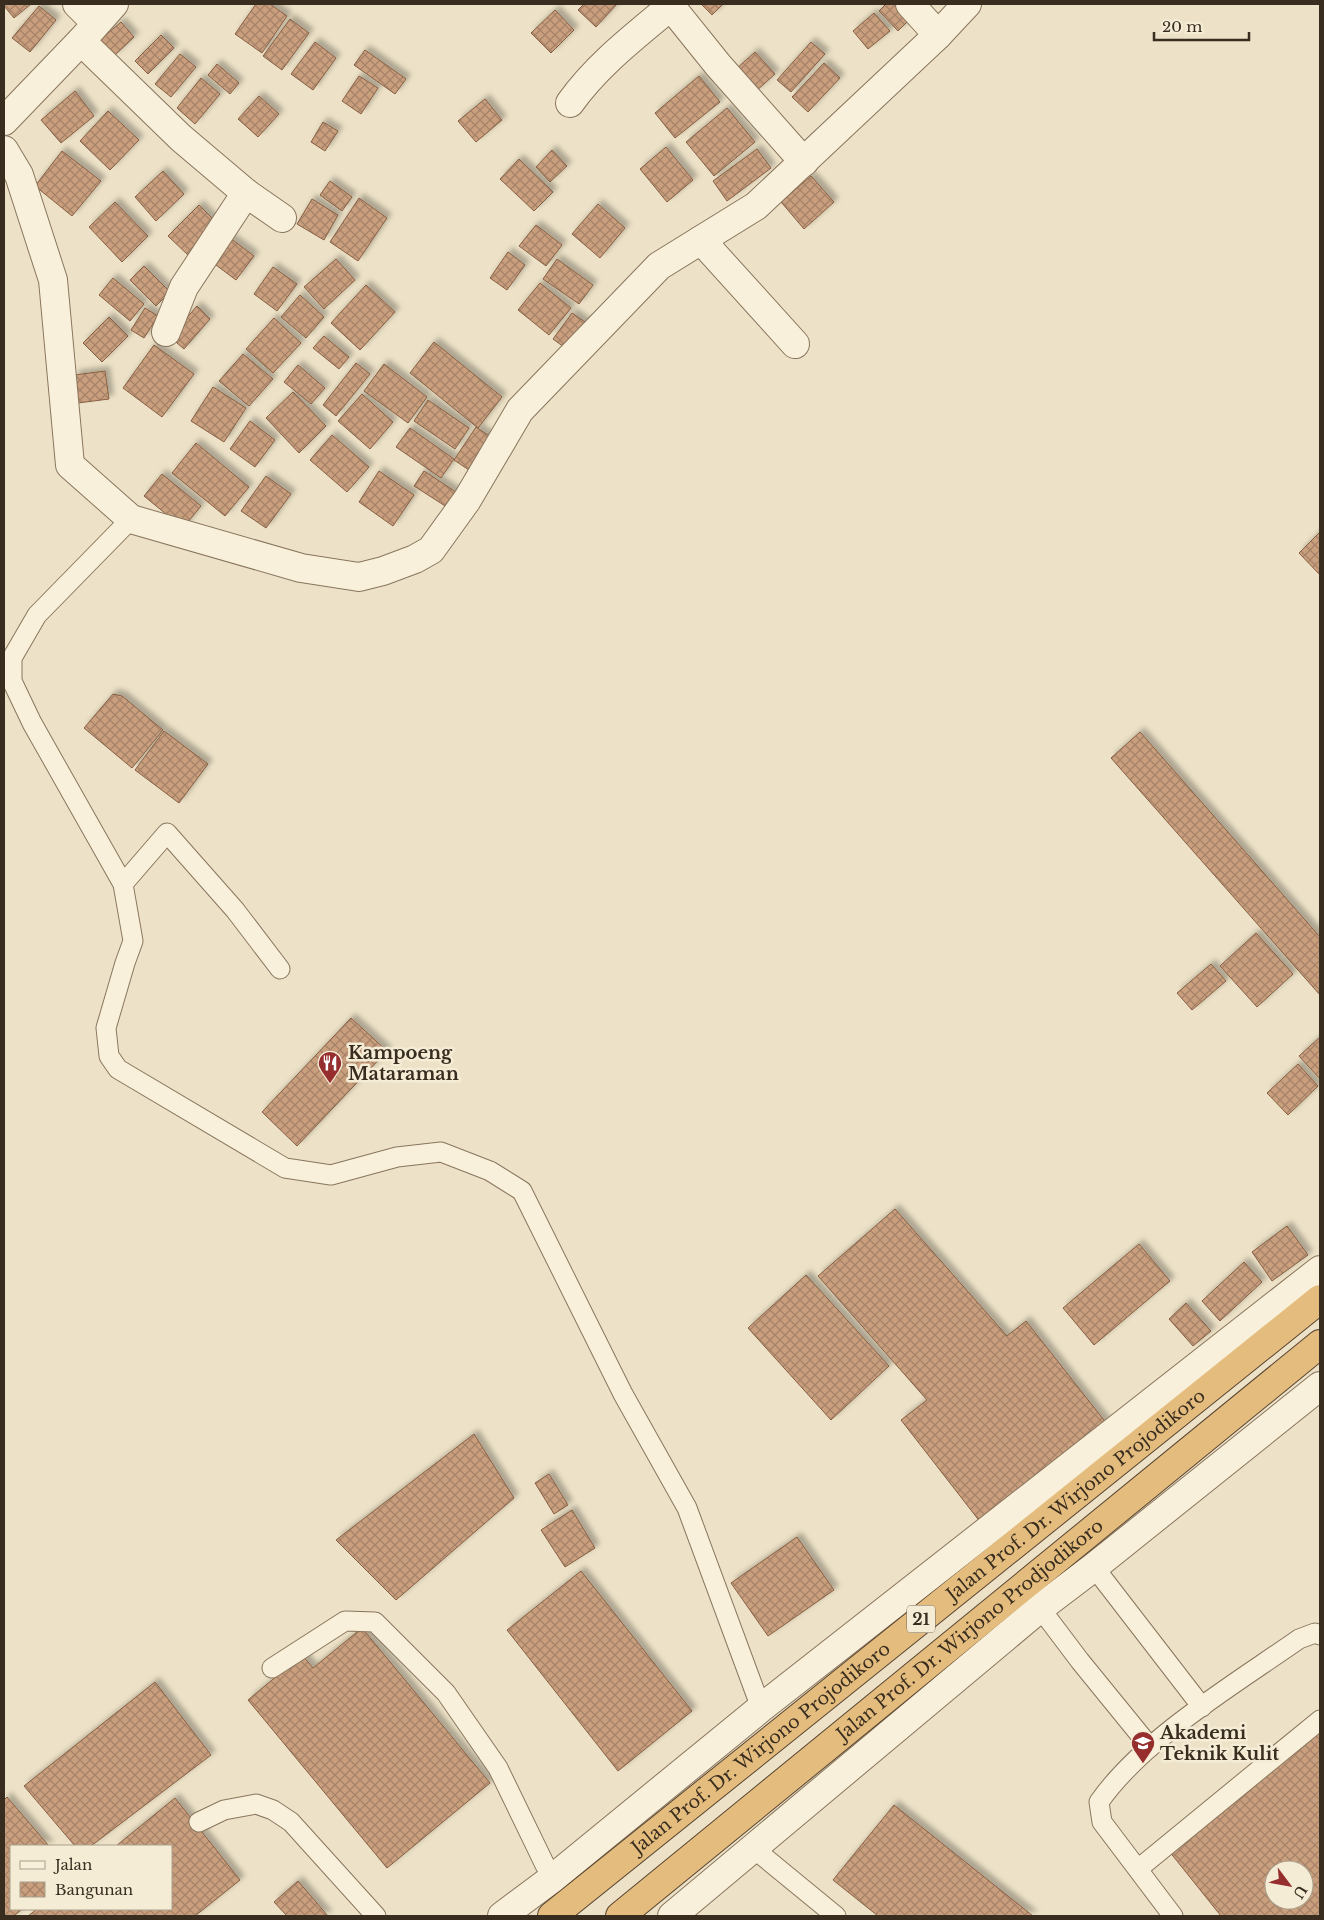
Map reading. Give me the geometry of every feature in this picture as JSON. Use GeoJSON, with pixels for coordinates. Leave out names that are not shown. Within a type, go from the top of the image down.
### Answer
{"type":"FeatureCollection","features":[{"type":"Feature","properties":{"kind":"highway","name":"Jalan Prof. Dr. Wirjono Projodikoro"},"geometry":{"type":"LineString","coordinates":[[552,1916],[1320,1299]]}},
{"type":"Feature","properties":{"kind":"highway"},"geometry":{"type":"LineString","coordinates":[[1290,1322],[1316,1347]]}},
{"type":"Feature","properties":{"kind":"highway","name":"Jalan Prof. Dr. Wirjono Prodjodikoro"},"geometry":{"type":"LineString","coordinates":[[620,1916],[1316,1347]]}},
{"type":"Feature","properties":{"kind":"street"},"geometry":{"type":"LineString","coordinates":[[77,4],[97,22],[181,138],[246,193],[282,218]]}},
{"type":"Feature","properties":{"kind":"street"},"geometry":{"type":"LineString","coordinates":[[910,4],[938,35]]}},
{"type":"Feature","properties":{"kind":"street"},"geometry":{"type":"LineString","coordinates":[[4,150],[19,175],[53,280],[70,465],[132,519],[301,568],[359,577],[415,559],[431,550],[468,500],[520,410],[659,266],[756,206],[938,35],[967,4]]}},
{"type":"Feature","properties":{"kind":"street"},"geometry":{"type":"LineString","coordinates":[[570,103],[581,87],[603,64],[670,5],[718,65],[804,162]]}},
{"type":"Feature","properties":{"kind":"street"},"geometry":{"type":"LineString","coordinates":[[4,121],[97,22]]}},
{"type":"Feature","properties":{"kind":"street"},"geometry":{"type":"LineString","coordinates":[[166,332],[184,287],[246,193]]}},
{"type":"Feature","properties":{"kind":"street"},"geometry":{"type":"LineString","coordinates":[[701,240],[795,344]]}},
{"type":"Feature","properties":{"kind":"street"},"geometry":{"type":"LineString","coordinates":[[502,1916],[553,1878],[761,1708],[1320,1270]]}},
{"type":"Feature","properties":{"kind":"street"},"geometry":{"type":"LineString","coordinates":[[674,1915],[1040,1608],[1320,1386]]}},
{"type":"Feature","properties":{"kind":"lane"},"geometry":{"type":"LineString","coordinates":[[132,519],[37,615],[12,658],[12,681],[20,698],[123,884],[133,941],[106,1028],[109,1056],[118,1069],[285,1168],[331,1175],[397,1156],[441,1152],[490,1171],[522,1191],[623,1394],[688,1508],[761,1708]]}},
{"type":"Feature","properties":{"kind":"lane"},"geometry":{"type":"LineString","coordinates":[[123,884],[167,832],[235,910],[280,969]]}},
{"type":"Feature","properties":{"kind":"lane"},"geometry":{"type":"LineString","coordinates":[[1094,1567],[1202,1707]]}},
{"type":"Feature","properties":{"kind":"lane"},"geometry":{"type":"LineString","coordinates":[[1040,1608],[1080,1662],[1150,1747]]}},
{"type":"Feature","properties":{"kind":"lane"},"geometry":{"type":"LineString","coordinates":[[272,1668],[345,1621],[375,1622],[446,1693],[498,1768],[553,1878]]}},
{"type":"Feature","properties":{"kind":"lane"},"geometry":{"type":"LineString","coordinates":[[1173,1916],[1102,1822],[1099,1802],[1110,1786],[1150,1747],[1202,1707],[1300,1639],[1315,1633],[1320,1636]]}},
{"type":"Feature","properties":{"kind":"lane"},"geometry":{"type":"LineString","coordinates":[[1138,1869],[1320,1720]]}},
{"type":"Feature","properties":{"kind":"lane"},"geometry":{"type":"LineString","coordinates":[[199,1822],[224,1810],[256,1804],[273,1810],[291,1822],[376,1916]]}},
{"type":"Feature","properties":{"kind":"lane"},"geometry":{"type":"LineString","coordinates":[[753,1848],[836,1916]]}},
{"type":"Feature","properties":{"kind":"building"},"geometry":{"type":"Polygon","coordinates":[[[4,4],[31,4],[14,18],[4,4]]]}},
{"type":"Feature","properties":{"kind":"building"},"geometry":{"type":"Polygon","coordinates":[[[256,4],[270,4],[287,16],[262,53],[235,34],[256,4]]]}},
{"type":"Feature","properties":{"kind":"building"},"geometry":{"type":"Polygon","coordinates":[[[584,4],[617,4],[596,27],[578,10],[584,4]]]}},
{"type":"Feature","properties":{"kind":"building"},"geometry":{"type":"Polygon","coordinates":[[[701,4],[723,4],[712,15],[701,4]]]}},
{"type":"Feature","properties":{"kind":"building"},"geometry":{"type":"Polygon","coordinates":[[[886,4],[904,4],[915,14],[898,31],[879,11],[886,4]]]}},
{"type":"Feature","properties":{"kind":"building"},"geometry":{"type":"Polygon","coordinates":[[[39,6],[56,20],[30,52],[12,38],[39,6]]]}},
{"type":"Feature","properties":{"kind":"building"},"geometry":{"type":"Polygon","coordinates":[[[555,10],[574,30],[551,53],[531,33],[555,10]]]}},
{"type":"Feature","properties":{"kind":"building"},"geometry":{"type":"Polygon","coordinates":[[[874,13],[890,31],[868,49],[853,31],[874,13]]]}},
{"type":"Feature","properties":{"kind":"building"},"geometry":{"type":"Polygon","coordinates":[[[290,19],[309,33],[282,70],[263,56],[290,19]]]}},
{"type":"Feature","properties":{"kind":"building"},"geometry":{"type":"Polygon","coordinates":[[[121,22],[134,37],[114,56],[100,40],[121,22]]]}},
{"type":"Feature","properties":{"kind":"building"},"geometry":{"type":"Polygon","coordinates":[[[161,35],[174,48],[148,74],[135,61],[161,35]]]}},
{"type":"Feature","properties":{"kind":"building"},"geometry":{"type":"Polygon","coordinates":[[[315,42],[336,58],[313,90],[291,74],[315,42]]]}},
{"type":"Feature","properties":{"kind":"building"},"geometry":{"type":"Polygon","coordinates":[[[811,42],[825,54],[791,92],[777,80],[811,42]]]}},
{"type":"Feature","properties":{"kind":"building"},"geometry":{"type":"Polygon","coordinates":[[[365,50],[406,79],[395,94],[354,65],[365,50]]]}},
{"type":"Feature","properties":{"kind":"building"},"geometry":{"type":"Polygon","coordinates":[[[755,52],[775,74],[755,92],[736,69],[755,52]]]}},
{"type":"Feature","properties":{"kind":"building"},"geometry":{"type":"Polygon","coordinates":[[[180,54],[196,67],[171,97],[155,84],[180,54]]]}},
{"type":"Feature","properties":{"kind":"building"},"geometry":{"type":"Polygon","coordinates":[[[824,63],[840,78],[808,112],[792,97],[824,63]]]}},
{"type":"Feature","properties":{"kind":"building"},"geometry":{"type":"Polygon","coordinates":[[[217,64],[239,83],[230,94],[208,75],[217,64]]]}},
{"type":"Feature","properties":{"kind":"building"},"geometry":{"type":"Polygon","coordinates":[[[359,76],[378,88],[361,114],[342,101],[359,76]]]}},
{"type":"Feature","properties":{"kind":"building"},"geometry":{"type":"Polygon","coordinates":[[[699,76],[720,102],[675,138],[655,113],[699,76]]]}},
{"type":"Feature","properties":{"kind":"building"},"geometry":{"type":"Polygon","coordinates":[[[201,78],[220,94],[195,124],[177,108],[201,78]]]}},
{"type":"Feature","properties":{"kind":"building"},"geometry":{"type":"Polygon","coordinates":[[[75,91],[94,116],[61,143],[41,120],[75,91]]]}},
{"type":"Feature","properties":{"kind":"building"},"geometry":{"type":"Polygon","coordinates":[[[259,96],[279,114],[258,137],[238,119],[259,96]]]}},
{"type":"Feature","properties":{"kind":"building"},"geometry":{"type":"Polygon","coordinates":[[[485,99],[502,120],[476,142],[458,121],[485,99]]]}},
{"type":"Feature","properties":{"kind":"building"},"geometry":{"type":"Polygon","coordinates":[[[727,108],[755,142],[714,176],[686,142],[727,108]]]}},
{"type":"Feature","properties":{"kind":"building"},"geometry":{"type":"Polygon","coordinates":[[[108,111],[139,140],[110,170],[80,141],[108,111]]]}},
{"type":"Feature","properties":{"kind":"building"},"geometry":{"type":"Polygon","coordinates":[[[323,122],[338,131],[325,151],[311,142],[323,122]]]}},
{"type":"Feature","properties":{"kind":"building"},"geometry":{"type":"Polygon","coordinates":[[[666,147],[693,180],[667,202],[640,169],[666,147]]]}},
{"type":"Feature","properties":{"kind":"building"},"geometry":{"type":"Polygon","coordinates":[[[757,149],[771,168],[727,201],[713,181],[757,149]]]}},
{"type":"Feature","properties":{"kind":"building"},"geometry":{"type":"Polygon","coordinates":[[[552,150],[567,166],[550,182],[536,167],[552,150]]]}},
{"type":"Feature","properties":{"kind":"building"},"geometry":{"type":"Polygon","coordinates":[[[62,151],[101,181],[72,216],[35,186],[62,151]]]}},
{"type":"Feature","properties":{"kind":"building"},"geometry":{"type":"Polygon","coordinates":[[[519,159],[553,192],[534,211],[500,179],[519,159]]]}},
{"type":"Feature","properties":{"kind":"building"},"geometry":{"type":"Polygon","coordinates":[[[163,171],[184,194],[156,221],[135,197],[163,171]]]}},
{"type":"Feature","properties":{"kind":"building"},"geometry":{"type":"Polygon","coordinates":[[[811,176],[834,202],[804,229],[781,202],[811,176]]]}},
{"type":"Feature","properties":{"kind":"building"},"geometry":{"type":"Polygon","coordinates":[[[330,181],[352,197],[342,211],[320,195],[330,181]]]}},
{"type":"Feature","properties":{"kind":"building"},"geometry":{"type":"Polygon","coordinates":[[[359,198],[387,218],[358,261],[330,242],[359,198]]]}},
{"type":"Feature","properties":{"kind":"building"},"geometry":{"type":"Polygon","coordinates":[[[312,199],[338,215],[324,240],[297,224],[312,199]]]}},
{"type":"Feature","properties":{"kind":"building"},"geometry":{"type":"Polygon","coordinates":[[[115,202],[148,236],[122,262],[89,227],[115,202]]]}},
{"type":"Feature","properties":{"kind":"building"},"geometry":{"type":"Polygon","coordinates":[[[598,204],[625,228],[600,258],[572,234],[598,204]]]}},
{"type":"Feature","properties":{"kind":"building"},"geometry":{"type":"Polygon","coordinates":[[[199,205],[219,225],[189,256],[168,236],[199,205]]]}},
{"type":"Feature","properties":{"kind":"building"},"geometry":{"type":"Polygon","coordinates":[[[536,225],[562,245],[546,266],[519,246],[536,225]]]}},
{"type":"Feature","properties":{"kind":"building"},"geometry":{"type":"Polygon","coordinates":[[[230,238],[254,256],[236,280],[212,262],[230,238]]]}},
{"type":"Feature","properties":{"kind":"building"},"geometry":{"type":"Polygon","coordinates":[[[508,252],[525,265],[507,290],[490,278],[508,252]]]}},
{"type":"Feature","properties":{"kind":"building"},"geometry":{"type":"Polygon","coordinates":[[[336,259],[355,280],[324,309],[304,287],[336,259]]]}},
{"type":"Feature","properties":{"kind":"building"},"geometry":{"type":"Polygon","coordinates":[[[557,259],[593,285],[579,304],[543,279],[557,259]]]}},
{"type":"Feature","properties":{"kind":"building"},"geometry":{"type":"Polygon","coordinates":[[[144,266],[170,292],[156,306],[130,280],[144,266]]]}},
{"type":"Feature","properties":{"kind":"building"},"geometry":{"type":"Polygon","coordinates":[[[273,267],[297,284],[277,311],[254,294],[273,267]]]}},
{"type":"Feature","properties":{"kind":"building"},"geometry":{"type":"Polygon","coordinates":[[[113,278],[144,304],[130,321],[99,295],[113,278]]]}},
{"type":"Feature","properties":{"kind":"building"},"geometry":{"type":"Polygon","coordinates":[[[540,283],[571,308],[549,335],[518,310],[540,283]]]}},
{"type":"Feature","properties":{"kind":"building"},"geometry":{"type":"Polygon","coordinates":[[[366,285],[395,312],[360,350],[331,323],[366,285]]]}},
{"type":"Feature","properties":{"kind":"building"},"geometry":{"type":"Polygon","coordinates":[[[300,295],[324,317],[306,338],[281,317],[300,295]]]}},
{"type":"Feature","properties":{"kind":"building"},"geometry":{"type":"Polygon","coordinates":[[[197,306],[210,319],[184,349],[170,337],[197,306]]]}},
{"type":"Feature","properties":{"kind":"building"},"geometry":{"type":"Polygon","coordinates":[[[145,308],[158,316],[144,338],[131,330],[145,308]]]}},
{"type":"Feature","properties":{"kind":"building"},"geometry":{"type":"Polygon","coordinates":[[[572,313],[591,326],[572,353],[553,339],[572,313]]]}},
{"type":"Feature","properties":{"kind":"building"},"geometry":{"type":"Polygon","coordinates":[[[109,317],[128,336],[102,362],[83,343],[109,317]]]}},
{"type":"Feature","properties":{"kind":"building"},"geometry":{"type":"Polygon","coordinates":[[[274,318],[301,343],[273,373],[246,349],[274,318]]]}},
{"type":"Feature","properties":{"kind":"building"},"geometry":{"type":"Polygon","coordinates":[[[324,336],[349,357],[339,369],[313,348],[324,336]]]}},
{"type":"Feature","properties":{"kind":"building"},"geometry":{"type":"Polygon","coordinates":[[[434,342],[502,397],[478,428],[410,373],[434,342]]]}},
{"type":"Feature","properties":{"kind":"building"},"geometry":{"type":"Polygon","coordinates":[[[154,345],[194,374],[162,417],[123,388],[154,345]]]}},
{"type":"Feature","properties":{"kind":"building"},"geometry":{"type":"Polygon","coordinates":[[[243,354],[273,379],[249,406],[219,381],[243,354]]]}},
{"type":"Feature","properties":{"kind":"building"},"geometry":{"type":"Polygon","coordinates":[[[356,363],[370,374],[336,416],[323,405],[356,363]]]}},
{"type":"Feature","properties":{"kind":"building"},"geometry":{"type":"Polygon","coordinates":[[[384,364],[427,397],[408,423],[364,391],[384,364]]]}},
{"type":"Feature","properties":{"kind":"building"},"geometry":{"type":"Polygon","coordinates":[[[298,365],[325,388],[311,404],[284,382],[298,365]]]}},
{"type":"Feature","properties":{"kind":"building"},"geometry":{"type":"Polygon","coordinates":[[[105,371],[109,399],[78,403],[74,375],[105,371]]]}},
{"type":"Feature","properties":{"kind":"building"},"geometry":{"type":"Polygon","coordinates":[[[213,387],[246,408],[224,442],[191,421],[213,387]]]}},
{"type":"Feature","properties":{"kind":"building"},"geometry":{"type":"Polygon","coordinates":[[[293,392],[326,426],[299,453],[266,418],[293,392]]]}},
{"type":"Feature","properties":{"kind":"building"},"geometry":{"type":"Polygon","coordinates":[[[362,394],[393,422],[370,449],[338,421],[362,394]]]}},
{"type":"Feature","properties":{"kind":"building"},"geometry":{"type":"Polygon","coordinates":[[[428,400],[469,428],[455,449],[414,421],[428,400]]]}},
{"type":"Feature","properties":{"kind":"building"},"geometry":{"type":"Polygon","coordinates":[[[250,421],[275,440],[255,467],[230,449],[250,421]]]}},
{"type":"Feature","properties":{"kind":"building"},"geometry":{"type":"Polygon","coordinates":[[[476,427],[497,441],[475,474],[454,460],[476,427]]]}},
{"type":"Feature","properties":{"kind":"building"},"geometry":{"type":"Polygon","coordinates":[[[410,428],[454,459],[441,478],[396,447],[410,428]]]}},
{"type":"Feature","properties":{"kind":"building"},"geometry":{"type":"Polygon","coordinates":[[[332,435],[369,467],[347,492],[310,460],[332,435]]]}},
{"type":"Feature","properties":{"kind":"building"},"geometry":{"type":"Polygon","coordinates":[[[196,443],[249,487],[225,516],[172,473],[196,443]]]}},
{"type":"Feature","properties":{"kind":"building"},"geometry":{"type":"Polygon","coordinates":[[[379,471],[414,495],[393,526],[359,502],[379,471]]]}},
{"type":"Feature","properties":{"kind":"building"},"geometry":{"type":"Polygon","coordinates":[[[424,471],[462,496],[453,511],[414,486],[424,471]]]}},
{"type":"Feature","properties":{"kind":"building"},"geometry":{"type":"Polygon","coordinates":[[[162,474],[201,506],[183,528],[144,496],[162,474]]]}},
{"type":"Feature","properties":{"kind":"building"},"geometry":{"type":"Polygon","coordinates":[[[266,476],[291,494],[266,528],[241,511],[266,476]]]}},
{"type":"Feature","properties":{"kind":"building"},"geometry":{"type":"Polygon","coordinates":[[[1320,532],[1320,575],[1299,553],[1320,532]]]}},
{"type":"Feature","properties":{"kind":"building"},"geometry":{"type":"Polygon","coordinates":[[[113,694],[122,696],[163,730],[132,768],[84,728],[113,694]]]}},
{"type":"Feature","properties":{"kind":"building"},"geometry":{"type":"Polygon","coordinates":[[[164,731],[208,764],[179,803],[135,770],[164,731]]]}},
{"type":"Feature","properties":{"kind":"building"},"geometry":{"type":"Polygon","coordinates":[[[1140,732],[1320,937],[1320,995],[1111,758],[1140,732]]]}},
{"type":"Feature","properties":{"kind":"building"},"geometry":{"type":"Polygon","coordinates":[[[1256,933],[1293,974],[1257,1007],[1220,966],[1256,933]]]}},
{"type":"Feature","properties":{"kind":"building"},"geometry":{"type":"Polygon","coordinates":[[[1211,964],[1226,981],[1192,1010],[1177,993],[1211,964]]]}},
{"type":"Feature","properties":{"kind":"building"},"geometry":{"type":"Polygon","coordinates":[[[351,1018],[387,1051],[297,1146],[262,1112],[351,1018]]]}},
{"type":"Feature","properties":{"kind":"building"},"geometry":{"type":"Polygon","coordinates":[[[1320,1037],[1320,1079],[1299,1056],[1320,1037]]]}},
{"type":"Feature","properties":{"kind":"building"},"geometry":{"type":"Polygon","coordinates":[[[1298,1064],[1318,1086],[1288,1115],[1267,1093],[1298,1064]]]}},
{"type":"Feature","properties":{"kind":"building"},"geometry":{"type":"Polygon","coordinates":[[[895,1209],[1007,1336],[1026,1321],[1107,1424],[981,1523],[901,1420],[927,1400],[818,1276],[895,1209]]]}},
{"type":"Feature","properties":{"kind":"building"},"geometry":{"type":"Polygon","coordinates":[[[1287,1226],[1308,1255],[1272,1281],[1252,1252],[1287,1226]]]}},
{"type":"Feature","properties":{"kind":"building"},"geometry":{"type":"Polygon","coordinates":[[[1139,1244],[1170,1281],[1094,1345],[1063,1308],[1139,1244]]]}},
{"type":"Feature","properties":{"kind":"building"},"geometry":{"type":"Polygon","coordinates":[[[1244,1262],[1262,1282],[1220,1321],[1202,1301],[1244,1262]]]}},
{"type":"Feature","properties":{"kind":"building"},"geometry":{"type":"Polygon","coordinates":[[[806,1275],[889,1366],[831,1420],[748,1328],[806,1275]]]}},
{"type":"Feature","properties":{"kind":"building"},"geometry":{"type":"Polygon","coordinates":[[[1186,1303],[1211,1331],[1193,1346],[1169,1319],[1186,1303]]]}},
{"type":"Feature","properties":{"kind":"building"},"geometry":{"type":"Polygon","coordinates":[[[474,1434],[514,1498],[396,1600],[336,1540],[474,1434]]]}},
{"type":"Feature","properties":{"kind":"building"},"geometry":{"type":"Polygon","coordinates":[[[549,1474],[568,1505],[554,1514],[535,1483],[549,1474]]]}},
{"type":"Feature","properties":{"kind":"building"},"geometry":{"type":"Polygon","coordinates":[[[572,1510],[595,1548],[565,1567],[541,1530],[572,1510]]]}},
{"type":"Feature","properties":{"kind":"building"},"geometry":{"type":"Polygon","coordinates":[[[797,1537],[834,1590],[768,1636],[731,1583],[797,1537]]]}},
{"type":"Feature","properties":{"kind":"building"},"geometry":{"type":"Polygon","coordinates":[[[581,1571],[692,1711],[618,1771],[507,1630],[581,1571]]]}},
{"type":"Feature","properties":{"kind":"building"},"geometry":{"type":"Polygon","coordinates":[[[362,1628],[490,1783],[387,1868],[248,1700],[302,1655],[313,1668],[362,1628]]]}},
{"type":"Feature","properties":{"kind":"building"},"geometry":{"type":"Polygon","coordinates":[[[155,1682],[211,1755],[92,1845],[74,1845],[24,1786],[155,1682]]]}},
{"type":"Feature","properties":{"kind":"building"},"geometry":{"type":"Polygon","coordinates":[[[1320,1729],[1320,1916],[1221,1916],[1169,1851],[1320,1729]]]}},
{"type":"Feature","properties":{"kind":"building"},"geometry":{"type":"Polygon","coordinates":[[[7,1797],[48,1845],[10,1845],[10,1910],[21,1910],[14,1916],[4,1916],[4,1800],[7,1797]]]}},
{"type":"Feature","properties":{"kind":"building"},"geometry":{"type":"Polygon","coordinates":[[[175,1798],[240,1880],[195,1916],[28,1916],[36,1910],[172,1910],[172,1845],[117,1845],[175,1798]]]}},
{"type":"Feature","properties":{"kind":"building"},"geometry":{"type":"Polygon","coordinates":[[[894,1805],[1033,1916],[878,1916],[833,1880],[894,1805]]]}},
{"type":"Feature","properties":{"kind":"building"},"geometry":{"type":"Polygon","coordinates":[[[298,1881],[328,1916],[287,1916],[274,1902],[298,1881]]]}},
{"type":"Feature","properties":{"kind":"place","name":"Kampoeng Mataraman"},"geometry":{"type":"Point","coordinates":[330,1084]}},
{"type":"Feature","properties":{"kind":"place","name":"Akademi Teknik Kulit"},"geometry":{"type":"Point","coordinates":[1143,1764]}}]}
